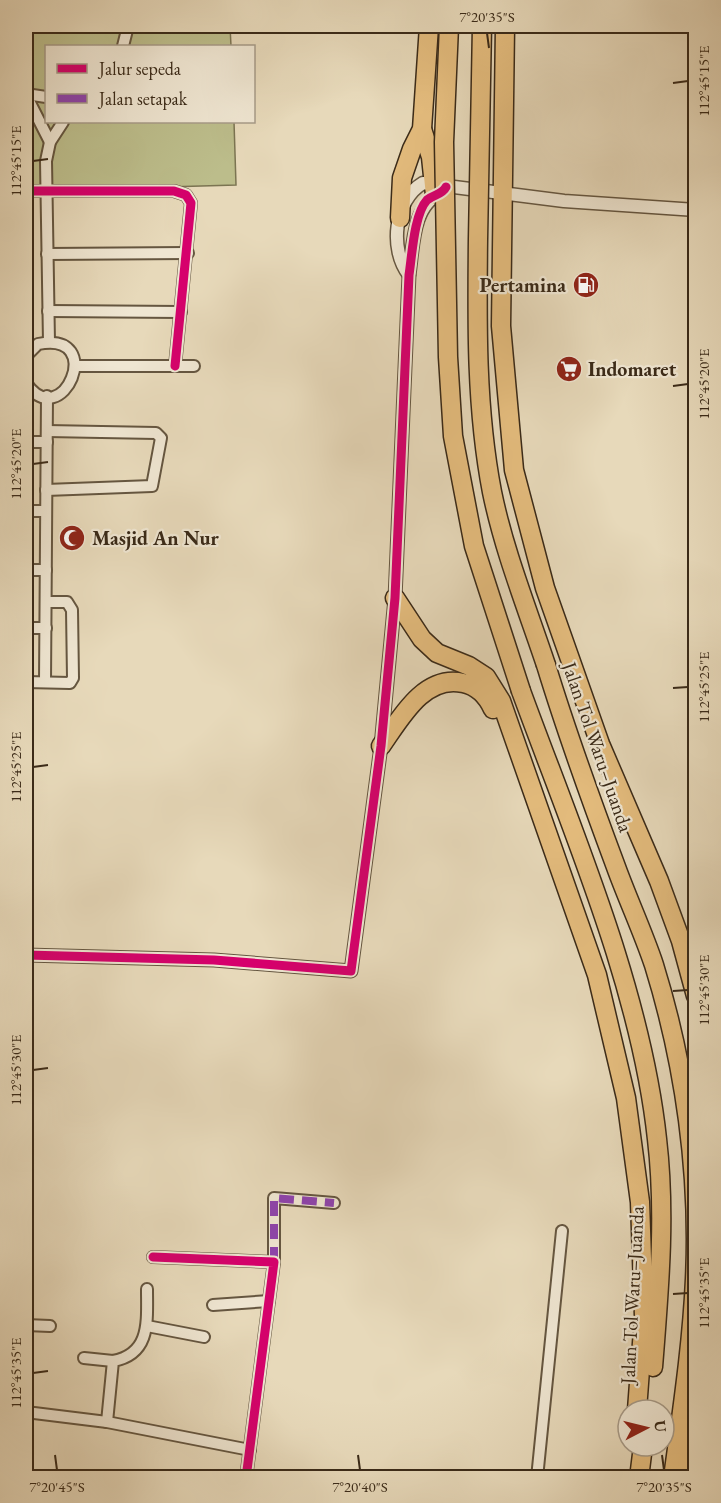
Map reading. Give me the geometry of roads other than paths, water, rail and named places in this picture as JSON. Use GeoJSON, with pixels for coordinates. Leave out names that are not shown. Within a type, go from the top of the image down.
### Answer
{"type":"FeatureCollection","features":[{"type":"Feature","properties":{"kind":"highway"},"geometry":{"type":"LineString","coordinates":[[429,26],[422,129],[438,188]]}},
{"type":"Feature","properties":{"kind":"highway","name":"Jalan Tol Waru–Juanda"},"geometry":{"type":"LineString","coordinates":[[449,26],[444,142],[448,357],[453,436],[474,546],[521,691],[599,907],[624,984],[647,1072],[658,1140],[662,1250],[649,1398]]}},
{"type":"Feature","properties":{"kind":"highway","name":"Jalan Tol Waru–Juanda"},"geometry":{"type":"LineString","coordinates":[[482,26],[478,298],[483,423],[492,492],[507,550],[571,746],[654,964],[681,1079],[689,1134],[696,1210],[695,1278],[689,1354],[673,1478]]}},
{"type":"Feature","properties":{"kind":"highway"},"geometry":{"type":"LineString","coordinates":[[505,26],[501,336],[514,470],[525,519],[568,654],[600,744],[659,881],[681,941],[696,996]]}},
{"type":"Feature","properties":{"kind":"highway"},"geometry":{"type":"LineString","coordinates":[[400,218],[402,178],[422,129]]}},
{"type":"Feature","properties":{"kind":"highway"},"geometry":{"type":"LineString","coordinates":[[395,598],[422,639],[437,653],[469,666],[486,677],[495,689],[564,876],[600,985],[626,1098],[640,1202],[644,1316],[638,1398]]}},
{"type":"Feature","properties":{"kind":"highway"},"geometry":{"type":"LineString","coordinates":[[381,746],[405,712],[425,691],[442,682],[457,681],[479,690],[489,699],[537,828],[564,876]]}},
{"type":"Feature","properties":{"kind":"highway"},"geometry":{"type":"LineString","coordinates":[[686,1478],[696,1418]]}},
{"type":"Feature","properties":{"kind":"highway"},"geometry":{"type":"LineString","coordinates":[[629,1478],[632,1458]]}},
{"type":"Feature","properties":{"kind":"highway"},"geometry":{"type":"LineString","coordinates":[[639,1478],[642,1458]]}},
{"type":"Feature","properties":{"kind":"street"},"geometry":{"type":"LineString","coordinates":[[123,45],[128,26]]}},
{"type":"Feature","properties":{"kind":"street"},"geometry":{"type":"LineString","coordinates":[[26,95],[45,97]]}},
{"type":"Feature","properties":{"kind":"street"},"geometry":{"type":"LineString","coordinates":[[26,95],[50,142]]}},
{"type":"Feature","properties":{"kind":"street"},"geometry":{"type":"LineString","coordinates":[[49,342],[46,161],[50,142],[62,123]]}},
{"type":"Feature","properties":{"kind":"street"},"geometry":{"type":"LineString","coordinates":[[409,275],[402,266],[397,244],[397,230],[407,198],[415,188],[423,183],[438,188],[503,195],[696,210]]}},
{"type":"Feature","properties":{"kind":"street"},"geometry":{"type":"LineString","coordinates":[[26,955],[202,960],[351,971],[381,746],[395,598],[409,275],[418,222],[424,205],[438,188]]}},
{"type":"Feature","properties":{"kind":"street"},"geometry":{"type":"LineString","coordinates":[[26,191],[181,192],[191,203],[188,253],[175,366]]}},
{"type":"Feature","properties":{"kind":"street"},"geometry":{"type":"LineString","coordinates":[[47,254],[188,253]]}},
{"type":"Feature","properties":{"kind":"street"},"geometry":{"type":"LineString","coordinates":[[48,311],[181,312]]}},
{"type":"Feature","properties":{"kind":"street"},"geometry":{"type":"LineString","coordinates":[[26,356],[38,344],[56,343],[69,352],[75,366],[68,388],[55,395],[37,394],[26,382]]}},
{"type":"Feature","properties":{"kind":"street"},"geometry":{"type":"LineString","coordinates":[[75,366],[194,366]]}},
{"type":"Feature","properties":{"kind":"street"},"geometry":{"type":"LineString","coordinates":[[45,682],[47,396]]}},
{"type":"Feature","properties":{"kind":"street"},"geometry":{"type":"LineString","coordinates":[[26,442],[46,437],[156,433],[161,438],[152,486],[46,490]]}},
{"type":"Feature","properties":{"kind":"street"},"geometry":{"type":"LineString","coordinates":[[26,511],[46,512]]}},
{"type":"Feature","properties":{"kind":"street"},"geometry":{"type":"LineString","coordinates":[[26,570],[46,570]]}},
{"type":"Feature","properties":{"kind":"street"},"geometry":{"type":"LineString","coordinates":[[26,682],[63,684],[70,683],[73,678],[72,610],[67,602],[47,602]]}},
{"type":"Feature","properties":{"kind":"street"},"geometry":{"type":"LineString","coordinates":[[26,628],[46,628]]}},
{"type":"Feature","properties":{"kind":"street"},"geometry":{"type":"LineString","coordinates":[[246,1478],[274,1262],[274,1198],[334,1203]]}},
{"type":"Feature","properties":{"kind":"street"},"geometry":{"type":"LineString","coordinates":[[537,1478],[562,1230]]}},
{"type":"Feature","properties":{"kind":"street"},"geometry":{"type":"LineString","coordinates":[[153,1257],[274,1262]]}},
{"type":"Feature","properties":{"kind":"street"},"geometry":{"type":"LineString","coordinates":[[84,1358],[114,1361],[129,1358],[137,1351],[147,1326],[147,1290]]}},
{"type":"Feature","properties":{"kind":"street"},"geometry":{"type":"LineString","coordinates":[[213,1305],[269,1301]]}},
{"type":"Feature","properties":{"kind":"street"},"geometry":{"type":"LineString","coordinates":[[26,1325],[50,1326]]}},
{"type":"Feature","properties":{"kind":"street"},"geometry":{"type":"LineString","coordinates":[[147,1326],[204,1337]]}},
{"type":"Feature","properties":{"kind":"street"},"geometry":{"type":"LineString","coordinates":[[106,1422],[114,1361]]}},
{"type":"Feature","properties":{"kind":"street"},"geometry":{"type":"LineString","coordinates":[[26,1412],[106,1422],[250,1450]]}},
{"type":"Feature","properties":{"kind":"place","name":"Pertamina"},"geometry":{"type":"Point","coordinates":[586,285]}},
{"type":"Feature","properties":{"kind":"place","name":"Indomaret"},"geometry":{"type":"Point","coordinates":[569,369]}},
{"type":"Feature","properties":{"kind":"place","name":"Masjid An Nur"},"geometry":{"type":"Point","coordinates":[72,538]}}]}
